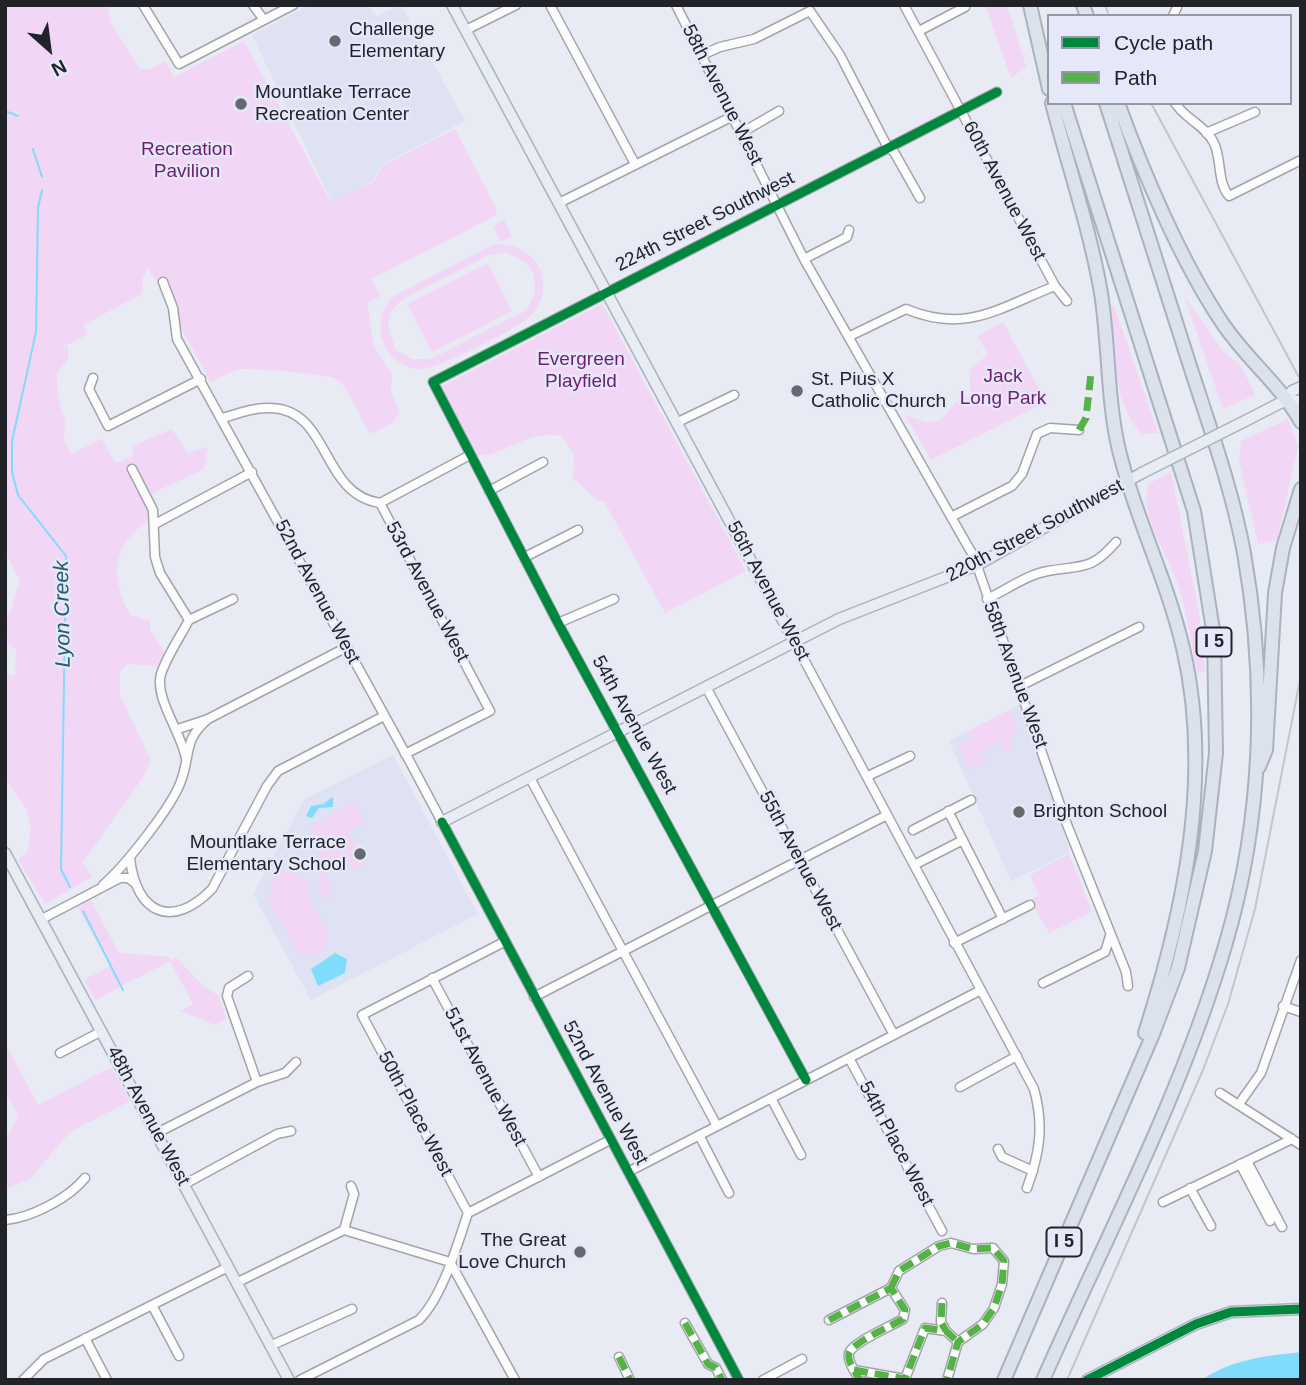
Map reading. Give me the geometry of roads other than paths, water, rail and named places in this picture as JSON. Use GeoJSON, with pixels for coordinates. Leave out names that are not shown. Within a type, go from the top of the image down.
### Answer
{"type":"FeatureCollection","features":[{"type":"Feature","properties":{"kind":"highway"},"geometry":{"type":"LineString","coordinates":[[1031,5],[1047,50]]}},
{"type":"Feature","properties":{"kind":"highway"},"geometry":{"type":"LineString","coordinates":[[1031,5],[1047,80]]}},
{"type":"Feature","properties":{"kind":"highway"},"geometry":{"type":"LineString","coordinates":[[1053,105],[1099,283],[1112,417],[1128,482],[1172,606],[1184,649],[1192,698],[1195,777],[1178,910],[1163,976],[1123,1104]]}},
{"type":"Feature","properties":{"kind":"highway","name":"I 5"},"geometry":{"type":"LineString","coordinates":[[1004,1380],[1123,1104],[1178,968],[1198,890],[1211,814],[1216,753],[1216,668],[1203,558],[1185,477],[1065,105]]}},
{"type":"Feature","properties":{"kind":"highway","name":"I 5"},"geometry":{"type":"LineString","coordinates":[[1046,1374],[1159,1123],[1212,987],[1237,901],[1256,776],[1257,665],[1243,549],[1222,463],[1107,105]]}},
{"type":"Feature","properties":{"kind":"highway"},"geometry":{"type":"LineString","coordinates":[[1119,105],[1200,287],[1240,347],[1286,400],[1301,422]]}},
{"type":"Feature","properties":{"kind":"highway"},"geometry":{"type":"LineString","coordinates":[[1256,776],[1266,750],[1278,577],[1301,489]]}},
{"type":"Feature","properties":{"kind":"main road","name":"56th Avenue West"},"geometry":{"type":"LineString","coordinates":[[452,5],[794,641]]}},
{"type":"Feature","properties":{"kind":"main road","name":"220th Street Southwest"},"geometry":{"type":"LineString","coordinates":[[442,822],[794,641],[865,608],[977,565],[1142,473],[1286,400],[1292,391],[1301,387]]}},
{"type":"Feature","properties":{"kind":"main road"},"geometry":{"type":"LineString","coordinates":[[1286,400],[1301,401]]}},
{"type":"Feature","properties":{"kind":"main road","name":"48th Avenue West"},"geometry":{"type":"LineString","coordinates":[[6,854],[289,1380]]}},
{"type":"Feature","properties":{"kind":"main road"},"geometry":{"type":"LineString","coordinates":[[1092,1379],[1196,1324],[1231,1312],[1301,1309]]}},
{"type":"Feature","properties":{"kind":"street"},"geometry":{"type":"LineString","coordinates":[[143,5],[179,64],[293,5]]}},
{"type":"Feature","properties":{"kind":"street"},"geometry":{"type":"LineString","coordinates":[[253,5],[264,20]]}},
{"type":"Feature","properties":{"kind":"street"},"geometry":{"type":"LineString","coordinates":[[466,30],[516,5]]}},
{"type":"Feature","properties":{"kind":"street"},"geometry":{"type":"LineString","coordinates":[[550,5],[635,164]]}},
{"type":"Feature","properties":{"kind":"street","name":"58th Avenue West"},"geometry":{"type":"LineString","coordinates":[[676,5],[804,259],[953,516],[977,565],[1066,821],[1126,972],[1128,986]]}},
{"type":"Feature","properties":{"kind":"street","name":"60th Avenue West"},"geometry":{"type":"LineString","coordinates":[[904,5],[1055,286],[1068,301]]}},
{"type":"Feature","properties":{"kind":"street"},"geometry":{"type":"LineString","coordinates":[[919,31],[965,6]]}},
{"type":"Feature","properties":{"kind":"street"},"geometry":{"type":"LineString","coordinates":[[702,55],[720,47],[754,39],[810,11],[840,55],[888,148],[894,152],[920,198]]}},
{"type":"Feature","properties":{"kind":"street","name":"224th Street Southwest"},"geometry":{"type":"LineString","coordinates":[[433,386],[438,378],[996,92]]}},
{"type":"Feature","properties":{"kind":"street"},"geometry":{"type":"LineString","coordinates":[[1177,105],[1213,140],[1219,157],[1223,188],[1229,196],[1301,160]]}},
{"type":"Feature","properties":{"kind":"street"},"geometry":{"type":"LineString","coordinates":[[741,133],[779,111]]}},
{"type":"Feature","properties":{"kind":"street"},"geometry":{"type":"LineString","coordinates":[[1206,133],[1255,112]]}},
{"type":"Feature","properties":{"kind":"street"},"geometry":{"type":"LineString","coordinates":[[559,204],[733,116]]}},
{"type":"Feature","properties":{"kind":"street"},"geometry":{"type":"LineString","coordinates":[[804,259],[847,237],[849,230]]}},
{"type":"Feature","properties":{"kind":"street","name":"52nd Avenue West"},"geometry":{"type":"LineString","coordinates":[[163,282],[173,308],[177,339],[223,418],[442,822],[740,1380]]}},
{"type":"Feature","properties":{"kind":"street"},"geometry":{"type":"LineString","coordinates":[[850,336],[906,309],[929,318],[954,321],[978,316],[1055,286]]}},
{"type":"Feature","properties":{"kind":"street"},"geometry":{"type":"LineString","coordinates":[[93,378],[89,389],[108,426],[201,379]]}},
{"type":"Feature","properties":{"kind":"street","name":"54th Avenue West"},"geometry":{"type":"LineString","coordinates":[[433,386],[806,1080]]}},
{"type":"Feature","properties":{"kind":"street"},"geometry":{"type":"LineString","coordinates":[[678,422],[734,395]]}},
{"type":"Feature","properties":{"kind":"street","name":"53rd Avenue West"},"geometry":{"type":"LineString","coordinates":[[223,418],[273,407],[299,418],[319,441],[344,486],[365,500],[380,503],[491,711],[405,754]]}},
{"type":"Feature","properties":{"kind":"street"},"geometry":{"type":"LineString","coordinates":[[953,516],[1012,486],[1022,474],[1037,434],[1050,428],[1079,429]]}},
{"type":"Feature","properties":{"kind":"street"},"geometry":{"type":"LineString","coordinates":[[380,503],[470,455]]}},
{"type":"Feature","properties":{"kind":"street"},"geometry":{"type":"LineString","coordinates":[[489,491],[543,462]]}},
{"type":"Feature","properties":{"kind":"street"},"geometry":{"type":"LineString","coordinates":[[132,469],[153,510],[153,541],[160,573],[189,620]]}},
{"type":"Feature","properties":{"kind":"street"},"geometry":{"type":"LineString","coordinates":[[155,523],[252,472]]}},
{"type":"Feature","properties":{"kind":"street"},"geometry":{"type":"LineString","coordinates":[[525,558],[578,530]]}},
{"type":"Feature","properties":{"kind":"street"},"geometry":{"type":"LineString","coordinates":[[987,599],[1047,571],[1087,567],[1102,558],[1116,542]]}},
{"type":"Feature","properties":{"kind":"street"},"geometry":{"type":"LineString","coordinates":[[186,759],[178,729],[160,689],[161,675],[189,620],[233,599]]}},
{"type":"Feature","properties":{"kind":"street"},"geometry":{"type":"LineString","coordinates":[[558,623],[614,599]]}},
{"type":"Feature","properties":{"kind":"street"},"geometry":{"type":"LineString","coordinates":[[1020,686],[1139,627]]}},
{"type":"Feature","properties":{"kind":"street","name":"56th Avenue West"},"geometry":{"type":"LineString","coordinates":[[794,641],[868,776],[979,991],[1034,1089],[1041,1114],[1040,1147],[1027,1188]]}},
{"type":"Feature","properties":{"kind":"street"},"geometry":{"type":"LineString","coordinates":[[178,729],[208,719],[347,647]]}},
{"type":"Feature","properties":{"kind":"street","name":"55th Avenue West"},"geometry":{"type":"LineString","coordinates":[[706,687],[894,1035]]}},
{"type":"Feature","properties":{"kind":"street"},"geometry":{"type":"LineString","coordinates":[[130,858],[135,883],[150,906],[160,913],[171,913],[204,897],[212,889],[267,786],[278,771],[384,716]]}},
{"type":"Feature","properties":{"kind":"street"},"geometry":{"type":"LineString","coordinates":[[103,885],[130,858],[181,783],[190,738],[208,719]]}},
{"type":"Feature","properties":{"kind":"street"},"geometry":{"type":"LineString","coordinates":[[868,776],[910,756]]}},
{"type":"Feature","properties":{"kind":"street"},"geometry":{"type":"LineString","coordinates":[[530,778],[717,1126]]}},
{"type":"Feature","properties":{"kind":"street"},"geometry":{"type":"LineString","coordinates":[[913,830],[971,800]]}},
{"type":"Feature","properties":{"kind":"street"},"geometry":{"type":"LineString","coordinates":[[948,811],[1003,919]]}},
{"type":"Feature","properties":{"kind":"street"},"geometry":{"type":"LineString","coordinates":[[534,997],[887,815]]}},
{"type":"Feature","properties":{"kind":"street"},"geometry":{"type":"LineString","coordinates":[[914,865],[963,841]]}},
{"type":"Feature","properties":{"kind":"street"},"geometry":{"type":"LineString","coordinates":[[40,920],[103,885],[124,877],[135,883]]}},
{"type":"Feature","properties":{"kind":"street"},"geometry":{"type":"LineString","coordinates":[[954,943],[1030,905]]}},
{"type":"Feature","properties":{"kind":"street"},"geometry":{"type":"LineString","coordinates":[[1043,983],[1105,951],[1110,936]]}},
{"type":"Feature","properties":{"kind":"street"},"geometry":{"type":"LineString","coordinates":[[432,978],[504,942]]}},
{"type":"Feature","properties":{"kind":"street"},"geometry":{"type":"LineString","coordinates":[[1239,1104],[1261,1073],[1301,960]]}},
{"type":"Feature","properties":{"kind":"street"},"geometry":{"type":"LineString","coordinates":[[248,976],[229,988],[227,996],[257,1082]]}},
{"type":"Feature","properties":{"kind":"street","name":"50th Place West"},"geometry":{"type":"LineString","coordinates":[[432,978],[362,1015],[468,1213]]}},
{"type":"Feature","properties":{"kind":"street","name":"51st Avenue West"},"geometry":{"type":"LineString","coordinates":[[432,978],[539,1177]]}},
{"type":"Feature","properties":{"kind":"street"},"geometry":{"type":"LineString","coordinates":[[628,1172],[979,991]]}},
{"type":"Feature","properties":{"kind":"street"},"geometry":{"type":"LineString","coordinates":[[1283,1006],[1301,1012]]}},
{"type":"Feature","properties":{"kind":"street"},"geometry":{"type":"LineString","coordinates":[[60,1053],[102,1031]]}},
{"type":"Feature","properties":{"kind":"street"},"geometry":{"type":"LineString","coordinates":[[960,1087],[1017,1056]]}},
{"type":"Feature","properties":{"kind":"street","name":"54th Place West"},"geometry":{"type":"LineString","coordinates":[[849,1058],[942,1231]]}},
{"type":"Feature","properties":{"kind":"street"},"geometry":{"type":"LineString","coordinates":[[157,1133],[257,1082],[285,1073],[296,1062]]}},
{"type":"Feature","properties":{"kind":"street"},"geometry":{"type":"LineString","coordinates":[[1220,1093],[1301,1145]]}},
{"type":"Feature","properties":{"kind":"street"},"geometry":{"type":"LineString","coordinates":[[771,1098],[801,1155]]}},
{"type":"Feature","properties":{"kind":"street"},"geometry":{"type":"LineString","coordinates":[[185,1184],[277,1134],[291,1131]]}},
{"type":"Feature","properties":{"kind":"street"},"geometry":{"type":"LineString","coordinates":[[699,1135],[729,1193]]}},
{"type":"Feature","properties":{"kind":"street"},"geometry":{"type":"LineString","coordinates":[[1163,1202],[1292,1139]]}},
{"type":"Feature","properties":{"kind":"street"},"geometry":{"type":"LineString","coordinates":[[300,1380],[419,1320],[427,1312],[450,1262],[468,1213],[610,1140]]}},
{"type":"Feature","properties":{"kind":"street"},"geometry":{"type":"LineString","coordinates":[[998,1149],[1002,1157],[1033,1171]]}},
{"type":"Feature","properties":{"kind":"street"},"geometry":{"type":"LineString","coordinates":[[1243,1162],[1270,1221]]}},
{"type":"Feature","properties":{"kind":"street"},"geometry":{"type":"LineString","coordinates":[[1243,1162],[1282,1227]]}},
{"type":"Feature","properties":{"kind":"street"},"geometry":{"type":"LineString","coordinates":[[5,1220],[19,1219],[76,1189],[85,1178]]}},
{"type":"Feature","properties":{"kind":"street"},"geometry":{"type":"LineString","coordinates":[[344,1230],[354,1194],[351,1186]]}},
{"type":"Feature","properties":{"kind":"street"},"geometry":{"type":"LineString","coordinates":[[1191,1188],[1211,1226]]}},
{"type":"Feature","properties":{"kind":"street"},"geometry":{"type":"LineString","coordinates":[[236,1283],[344,1230],[450,1262],[515,1380]]}},
{"type":"Feature","properties":{"kind":"street"},"geometry":{"type":"LineString","coordinates":[[829,1320],[891,1288],[900,1271],[939,1246],[951,1243],[972,1249],[993,1248],[1004,1261],[1002,1284],[994,1308],[983,1324],[958,1342],[947,1380]]}},
{"type":"Feature","properties":{"kind":"street"},"geometry":{"type":"LineString","coordinates":[[23,1380],[44,1359],[228,1266]]}},
{"type":"Feature","properties":{"kind":"street"},"geometry":{"type":"LineString","coordinates":[[860,1380],[853,1370],[849,1354],[855,1345],[903,1319],[905,1310],[891,1288]]}},
{"type":"Feature","properties":{"kind":"street"},"geometry":{"type":"LineString","coordinates":[[943,1303],[941,1322],[958,1342]]}},
{"type":"Feature","properties":{"kind":"street"},"geometry":{"type":"LineString","coordinates":[[152,1305],[179,1356]]}},
{"type":"Feature","properties":{"kind":"street"},"geometry":{"type":"LineString","coordinates":[[270,1346],[352,1309]]}},
{"type":"Feature","properties":{"kind":"street"},"geometry":{"type":"LineString","coordinates":[[685,1323],[708,1364],[716,1368],[722,1380]]}},
{"type":"Feature","properties":{"kind":"street"},"geometry":{"type":"LineString","coordinates":[[853,1370],[905,1379],[925,1328],[946,1331]]}},
{"type":"Feature","properties":{"kind":"street"},"geometry":{"type":"LineString","coordinates":[[85,1338],[107,1380]]}},
{"type":"Feature","properties":{"kind":"street"},"geometry":{"type":"LineString","coordinates":[[619,1357],[630,1380]]}},
{"type":"Feature","properties":{"kind":"street"},"geometry":{"type":"LineString","coordinates":[[762,1380],[802,1359]]}},
{"type":"Feature","properties":{"kind":"water"},"geometry":{"type":"Polygon","coordinates":[[[333,797],[333,807],[319,808],[312,818],[306,816],[311,806],[323,804],[333,797]]]}},
{"type":"Feature","properties":{"kind":"water"},"geometry":{"type":"Polygon","coordinates":[[[335,953],[347,959],[345,973],[318,986],[311,969],[335,953]]]}},
{"type":"Feature","properties":{"kind":"water"},"geometry":{"type":"Polygon","coordinates":[[[1301,1352],[1301,1380],[1202,1380],[1237,1363],[1301,1352]]]}},
{"type":"Feature","properties":{"kind":"waterway","name":"Lyon Creek"},"geometry":{"type":"LineString","coordinates":[[5,111],[18,116]]}},
{"type":"Feature","properties":{"kind":"waterway","name":"Lyon Creek"},"geometry":{"type":"LineString","coordinates":[[33,149],[42,177]]}},
{"type":"Feature","properties":{"kind":"waterway","name":"Lyon Creek"},"geometry":{"type":"LineString","coordinates":[[42,190],[38,208],[36,332],[12,441],[12,472],[18,495],[66,556],[61,869],[70,887]]}},
{"type":"Feature","properties":{"kind":"waterway","name":"Lyon Creek"},"geometry":{"type":"LineString","coordinates":[[83,911],[123,990]]}},
{"type":"Feature","properties":{"kind":"tram line"},"geometry":{"type":"LineString","coordinates":[[1105,5],[1108,14]]}},
{"type":"Feature","properties":{"kind":"tram line"},"geometry":{"type":"LineString","coordinates":[[1152,105],[1301,381]]}},
{"type":"Feature","properties":{"kind":"tram line"},"geometry":{"type":"LineString","coordinates":[[1067,1380],[1203,1070],[1228,1004],[1255,909],[1301,675]]}},
{"type":"Feature","properties":{"kind":"place","name":"Challenge Elementary"},"geometry":{"type":"Point","coordinates":[335,41]}},
{"type":"Feature","properties":{"kind":"place","name":"Mountlake Terrace Recreation Center"},"geometry":{"type":"Point","coordinates":[241,104]}},
{"type":"Feature","properties":{"kind":"place","name":"St. Pius X Catholic Church"},"geometry":{"type":"Point","coordinates":[797,391]}},
{"type":"Feature","properties":{"kind":"place","name":"Brighton School"},"geometry":{"type":"Point","coordinates":[1019,812]}},
{"type":"Feature","properties":{"kind":"place","name":"Mountlake Terrace Elementary School"},"geometry":{"type":"Point","coordinates":[360,854]}},
{"type":"Feature","properties":{"kind":"place","name":"The Great Love Church"},"geometry":{"type":"Point","coordinates":[580,1252]}},
{"type":"Feature","properties":{"kind":"park label","name":"Recreation Pavilion"},"geometry":{"type":"Point","coordinates":[187,161]}},
{"type":"Feature","properties":{"kind":"park label","name":"Evergreen Playfield"},"geometry":{"type":"Point","coordinates":[581,371]}},
{"type":"Feature","properties":{"kind":"park label","name":"Jack Long Park"},"geometry":{"type":"Point","coordinates":[1003,388]}}]}
